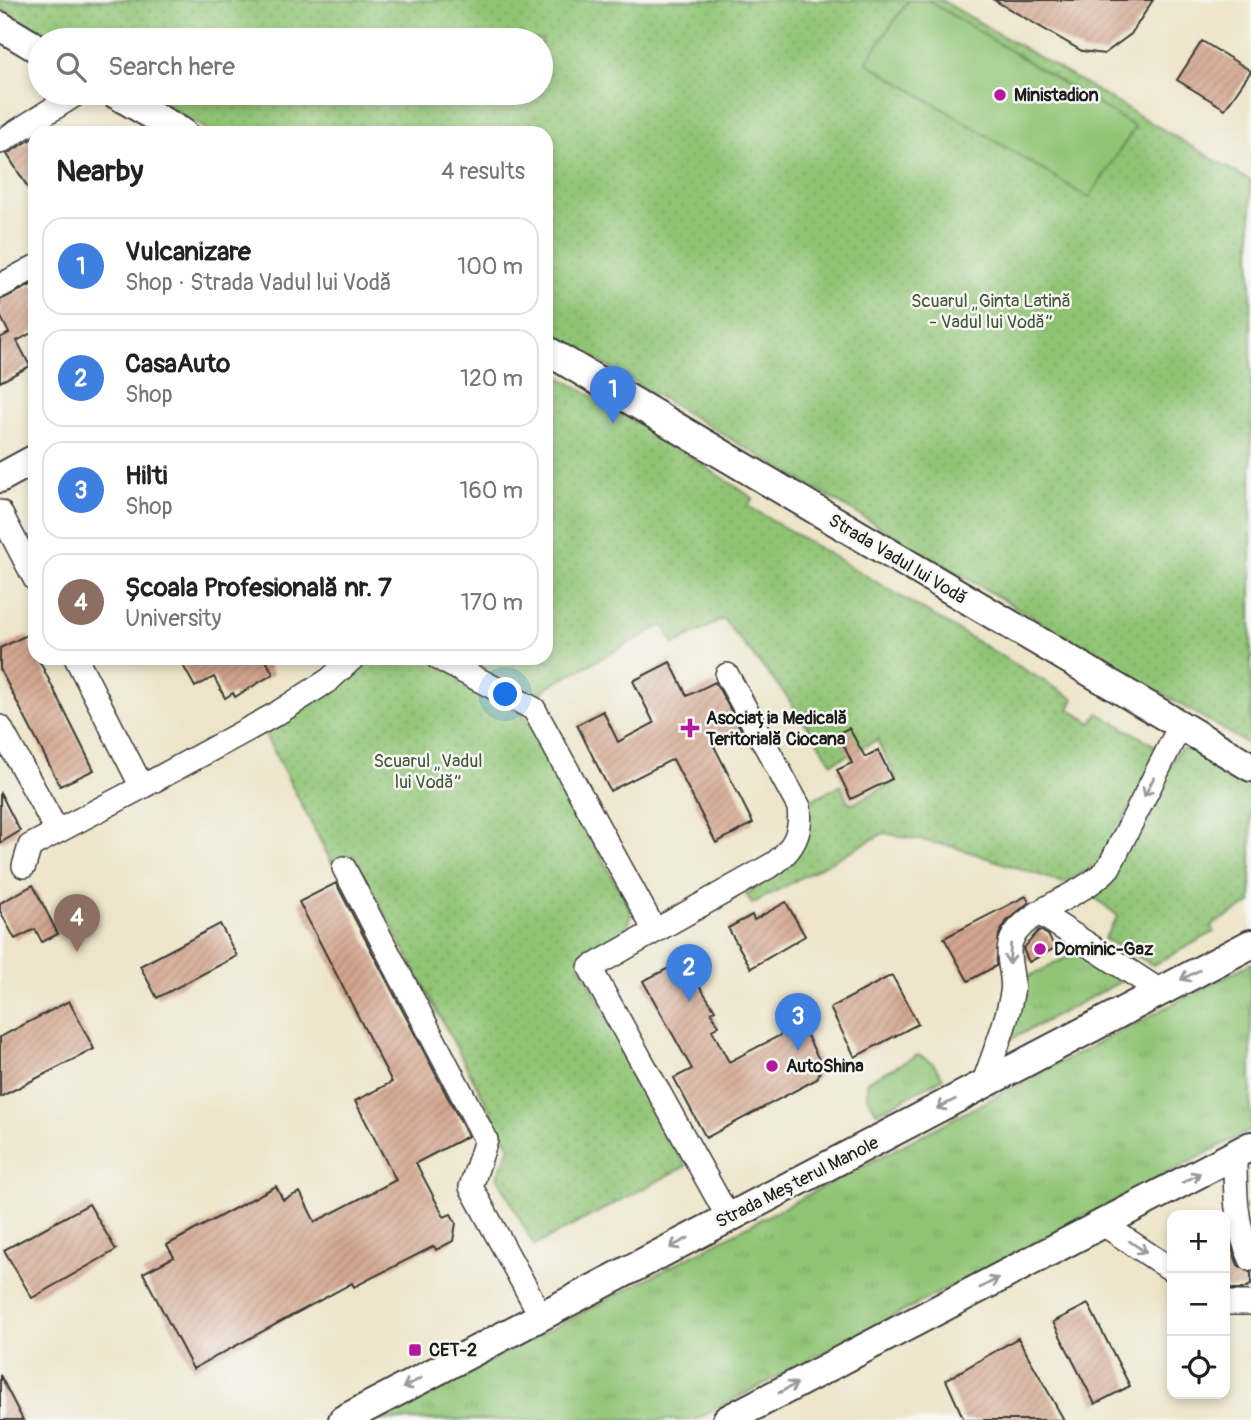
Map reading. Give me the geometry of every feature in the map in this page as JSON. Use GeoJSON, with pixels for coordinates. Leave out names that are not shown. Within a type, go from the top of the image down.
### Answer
{"type":"FeatureCollection","features":[{"type":"Feature","properties":{"kind":"main road"},"geometry":{"type":"LineString","coordinates":[[0,26],[28,43]]}},
{"type":"Feature","properties":{"kind":"main road"},"geometry":{"type":"LineString","coordinates":[[135,105],[171,126]]}},
{"type":"Feature","properties":{"kind":"main road","name":"Strada Vadul lui Vodă"},"geometry":{"type":"LineString","coordinates":[[553,353],[1251,768]]}},
{"type":"Feature","properties":{"kind":"main road"},"geometry":{"type":"LineString","coordinates":[[0,478],[28,463]]}},
{"type":"Feature","properties":{"kind":"main road","name":"Strada Meșterul Manole"},"geometry":{"type":"LineString","coordinates":[[343,1420],[1251,944]]}},
{"type":"Feature","properties":{"kind":"main road"},"geometry":{"type":"LineString","coordinates":[[727,1420],[1243,1151]]}},
{"type":"Feature","properties":{"kind":"lane"},"geometry":{"type":"LineString","coordinates":[[0,142],[59,105]]}},
{"type":"Feature","properties":{"kind":"lane"},"geometry":{"type":"LineString","coordinates":[[0,286],[28,271]]}},
{"type":"Feature","properties":{"kind":"lane"},"geometry":{"type":"LineString","coordinates":[[0,512],[28,566]]}},
{"type":"Feature","properties":{"kind":"lane"},"geometry":{"type":"LineString","coordinates":[[80,665],[142,788]]}},
{"type":"Feature","properties":{"kind":"lane"},"geometry":{"type":"LineString","coordinates":[[24,866],[30,846],[142,788],[276,713],[329,680],[345,665]]}},
{"type":"Feature","properties":{"kind":"lane"},"geometry":{"type":"LineString","coordinates":[[451,665],[534,709],[654,929]]}},
{"type":"Feature","properties":{"kind":"lane"},"geometry":{"type":"LineString","coordinates":[[727,675],[799,807],[801,822],[798,835],[790,851],[775,863],[654,929],[590,968],[728,1217]]}},
{"type":"Feature","properties":{"kind":"lane"},"geometry":{"type":"LineString","coordinates":[[983,1085],[1013,990],[1009,947],[1018,930],[1109,867],[1180,726]]}},
{"type":"Feature","properties":{"kind":"lane"},"geometry":{"type":"LineString","coordinates":[[0,727],[57,831]]}},
{"type":"Feature","properties":{"kind":"lane"},"geometry":{"type":"LineString","coordinates":[[344,868],[486,1140],[471,1187],[541,1316]]}},
{"type":"Feature","properties":{"kind":"lane"},"geometry":{"type":"LineString","coordinates":[[1041,914],[1160,991]]}},
{"type":"Feature","properties":{"kind":"lane"},"geometry":{"type":"LineString","coordinates":[[1243,1151],[1235,1200],[1233,1242],[1251,1259]]}},
{"type":"Feature","properties":{"kind":"lane"},"geometry":{"type":"LineString","coordinates":[[1103,1224],[1167,1267]]}},
{"type":"Feature","properties":{"kind":"lane"},"geometry":{"type":"LineString","coordinates":[[1230,1303],[1251,1303]]}},
{"type":"Feature","properties":{"kind":"green space","name":"Scuarul „Ginta Latină - Vadul lui Vodă”"},"geometry":{"type":"Polygon","coordinates":[[[0,0],[941,0],[1251,181],[1251,746],[553,334],[553,126],[201,126],[165,105],[553,105],[553,28],[36,28],[0,7],[0,0]]]}},
{"type":"Feature","properties":{"kind":"green space","name":"Ministadion"},"geometry":{"type":"Polygon","coordinates":[[[909,0],[927,0],[1135,127],[1089,198],[866,62],[909,0]]]}},
{"type":"Feature","properties":{"kind":"green space","name":"Scuarul „Vadul lui Vodă”"},"geometry":{"type":"Polygon","coordinates":[[[553,373],[646,428],[753,498],[748,506],[1074,699],[1069,709],[1092,723],[1098,713],[1159,748],[1102,864],[1063,883],[951,846],[884,833],[752,904],[746,894],[782,871],[802,804],[841,785],[848,802],[853,804],[897,780],[877,740],[832,763],[785,694],[723,619],[674,645],[663,625],[549,686],[522,710],[631,911],[630,921],[620,937],[579,962],[686,1166],[534,1246],[497,1176],[510,1147],[353,855],[333,865],[263,731],[352,665],[553,665],[553,373]]]}},
{"type":"Feature","properties":{"kind":"green space"},"geometry":{"type":"Polygon","coordinates":[[[1186,748],[1251,787],[1251,903],[1211,926],[1214,932],[1153,965],[1104,939],[1118,916],[1093,896],[1179,750],[1186,748]]]}},
{"type":"Feature","properties":{"kind":"green space"},"geometry":{"type":"Polygon","coordinates":[[[1076,953],[1124,980],[1002,1044],[1018,982],[1076,953]]]}},
{"type":"Feature","properties":{"kind":"green space"},"geometry":{"type":"Polygon","coordinates":[[[1251,963],[1251,1130],[695,1420],[377,1420],[1251,963]]]}},
{"type":"Feature","properties":{"kind":"green space"},"geometry":{"type":"Polygon","coordinates":[[[918,1055],[933,1063],[943,1078],[877,1113],[867,1097],[867,1081],[918,1055]]]}},
{"type":"Feature","properties":{"kind":"building"},"geometry":{"type":"Polygon","coordinates":[[[994,0],[1153,0],[1131,34],[1104,54],[1082,51],[994,0]]]}},
{"type":"Feature","properties":{"kind":"building"},"geometry":{"type":"Polygon","coordinates":[[[1202,41],[1251,71],[1225,109],[1177,80],[1202,41]]]}},
{"type":"Feature","properties":{"kind":"building"},"geometry":{"type":"Polygon","coordinates":[[[28,141],[28,188],[7,154],[28,141]]]}},
{"type":"Feature","properties":{"kind":"building"},"geometry":{"type":"Polygon","coordinates":[[[28,286],[28,335],[17,341],[28,367],[0,382],[0,338],[9,333],[0,315],[0,300],[28,286]]]}},
{"type":"Feature","properties":{"kind":"building"},"geometry":{"type":"Polygon","coordinates":[[[27,635],[28,665],[42,665],[94,770],[60,786],[0,669],[0,648],[27,635]]]}},
{"type":"Feature","properties":{"kind":"building"},"geometry":{"type":"Polygon","coordinates":[[[670,662],[687,696],[715,682],[741,729],[713,744],[753,823],[716,843],[673,759],[610,791],[577,725],[603,711],[618,742],[654,723],[633,681],[670,662]]]}},
{"type":"Feature","properties":{"kind":"building"},"geometry":{"type":"Polygon","coordinates":[[[183,665],[268,665],[273,674],[235,697],[233,693],[225,698],[214,677],[195,687],[183,665]]]}},
{"type":"Feature","properties":{"kind":"building"},"geometry":{"type":"Polygon","coordinates":[[[849,728],[865,757],[878,750],[892,779],[851,799],[837,770],[852,763],[838,733],[849,728]]]}},
{"type":"Feature","properties":{"kind":"building"},"geometry":{"type":"Polygon","coordinates":[[[0,792],[20,831],[0,843],[0,792]]]}},
{"type":"Feature","properties":{"kind":"building"},"geometry":{"type":"Polygon","coordinates":[[[336,883],[468,1136],[416,1163],[444,1217],[451,1214],[456,1223],[453,1241],[436,1250],[434,1246],[354,1287],[352,1283],[193,1369],[143,1273],[174,1257],[167,1245],[276,1186],[283,1200],[300,1192],[315,1222],[396,1180],[355,1101],[392,1082],[299,902],[336,883]]]}},
{"type":"Feature","properties":{"kind":"building"},"geometry":{"type":"Polygon","coordinates":[[[33,885],[58,934],[42,942],[35,929],[15,939],[0,911],[0,903],[33,885]]]}},
{"type":"Feature","properties":{"kind":"building"},"geometry":{"type":"Polygon","coordinates":[[[1026,896],[1029,902],[1007,921],[999,934],[996,966],[968,981],[944,938],[1026,896]]]}},
{"type":"Feature","properties":{"kind":"building"},"geometry":{"type":"Polygon","coordinates":[[[786,902],[805,936],[751,968],[728,928],[752,915],[754,920],[786,902]]]}},
{"type":"Feature","properties":{"kind":"building"},"geometry":{"type":"Polygon","coordinates":[[[220,924],[237,956],[157,998],[140,966],[220,924]]]}},
{"type":"Feature","properties":{"kind":"building"},"geometry":{"type":"Polygon","coordinates":[[[1039,930],[1048,935],[1055,948],[1029,962],[1023,949],[1039,930]]]}},
{"type":"Feature","properties":{"kind":"building"},"geometry":{"type":"Polygon","coordinates":[[[683,961],[715,1010],[711,1012],[719,1026],[712,1030],[729,1062],[792,1029],[806,1034],[822,1065],[817,1079],[706,1138],[674,1078],[692,1069],[643,981],[683,961]]]}},
{"type":"Feature","properties":{"kind":"building"},"geometry":{"type":"Polygon","coordinates":[[[892,975],[918,1024],[855,1057],[830,1008],[892,975]]]}},
{"type":"Feature","properties":{"kind":"building"},"geometry":{"type":"Polygon","coordinates":[[[69,1001],[94,1049],[0,1097],[0,1037],[69,1001]]]}},
{"type":"Feature","properties":{"kind":"building"},"geometry":{"type":"Polygon","coordinates":[[[89,1204],[116,1250],[32,1298],[4,1250],[89,1204]]]}},
{"type":"Feature","properties":{"kind":"building"},"geometry":{"type":"Polygon","coordinates":[[[1230,1246],[1238,1265],[1251,1273],[1251,1285],[1243,1289],[1230,1289],[1230,1246]]]}},
{"type":"Feature","properties":{"kind":"building"},"geometry":{"type":"Polygon","coordinates":[[[1088,1304],[1130,1386],[1095,1404],[1053,1322],[1088,1304]]]}},
{"type":"Feature","properties":{"kind":"building"},"geometry":{"type":"Polygon","coordinates":[[[1018,1338],[1064,1420],[964,1420],[946,1380],[1018,1338]]]}},
{"type":"Feature","properties":{"kind":"building"},"geometry":{"type":"Polygon","coordinates":[[[0,1375],[23,1420],[0,1420],[0,1375]]]}},
{"type":"Feature","properties":{"kind":"place","name":"Ministadion"},"geometry":{"type":"Point","coordinates":[1000,95]}},
{"type":"Feature","properties":{"kind":"place","name":"Vulcanizare"},"geometry":{"type":"Point","coordinates":[613,424]}},
{"type":"Feature","properties":{"kind":"place","name":"Asociația Medicală Teritorială Ciocana"},"geometry":{"type":"Point","coordinates":[690,728]}},
{"type":"Feature","properties":{"kind":"place","name":"Dominic-Gaz"},"geometry":{"type":"Point","coordinates":[1040,949]}},
{"type":"Feature","properties":{"kind":"place","name":"Școala Profesională nr. 7"},"geometry":{"type":"Point","coordinates":[77,952]}},
{"type":"Feature","properties":{"kind":"place","name":"CasaAuto"},"geometry":{"type":"Point","coordinates":[689,1002]}},
{"type":"Feature","properties":{"kind":"place","name":"Hilti"},"geometry":{"type":"Point","coordinates":[798,1051]}},
{"type":"Feature","properties":{"kind":"place","name":"AutoShina"},"geometry":{"type":"Point","coordinates":[772,1066]}},
{"type":"Feature","properties":{"kind":"place","name":"CET-2"},"geometry":{"type":"Point","coordinates":[415,1350]}}]}
